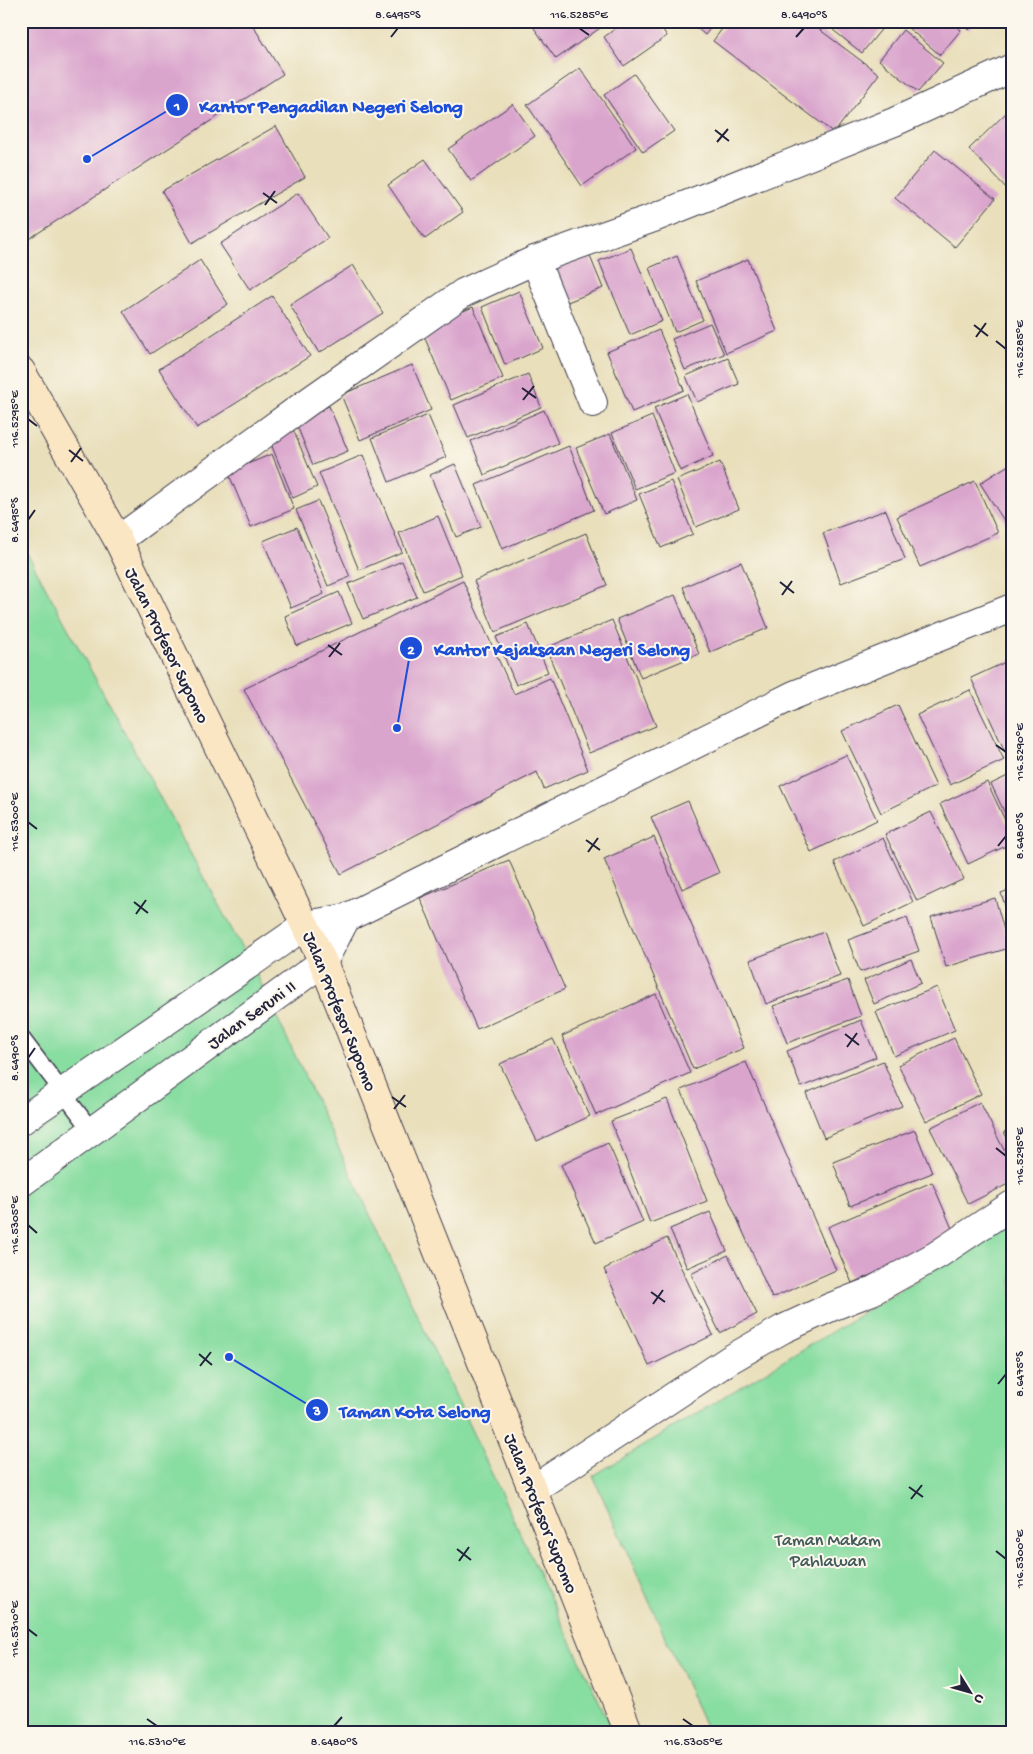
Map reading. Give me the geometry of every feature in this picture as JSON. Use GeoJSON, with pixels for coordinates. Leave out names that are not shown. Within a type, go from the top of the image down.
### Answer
{"type":"FeatureCollection","features":[{"type":"Feature","properties":{"kind":"street"},"geometry":{"type":"LineString","coordinates":[[118,540],[316,396],[463,294],[535,260],[656,217],[894,122],[1012,68]]}},
{"type":"Feature","properties":{"kind":"street"},"geometry":{"type":"LineString","coordinates":[[535,260],[593,403]]}},
{"type":"Feature","properties":{"kind":"street","name":"Jalan Profesor Supomo"},"geometry":{"type":"LineString","coordinates":[[21,370],[118,540],[323,962],[629,1733]]}},
{"type":"Feature","properties":{"kind":"street"},"geometry":{"type":"LineString","coordinates":[[21,1121],[306,925],[346,918],[794,695],[1012,608]]}},
{"type":"Feature","properties":{"kind":"street","name":"Jalan Seruni II"},"geometry":{"type":"LineString","coordinates":[[21,1183],[323,962],[346,918]]}},
{"type":"Feature","properties":{"kind":"street"},"geometry":{"type":"LineString","coordinates":[[532,1490],[729,1360],[783,1328],[872,1291],[937,1255],[1012,1205]]}},
{"type":"Feature","properties":{"kind":"lane"},"geometry":{"type":"LineString","coordinates":[[21,1037],[92,1131]]}},
{"type":"Feature","properties":{"kind":"green space"},"geometry":{"type":"Polygon","coordinates":[[[21,542],[260,981],[614,1733],[21,1733],[21,542]]]}},
{"type":"Feature","properties":{"kind":"green space","name":"Taman Makam Pahlawan"},"geometry":{"type":"Polygon","coordinates":[[[1012,1223],[1012,1733],[708,1733],[593,1476],[1012,1223]]]}},
{"type":"Feature","properties":{"kind":"building"},"geometry":{"type":"Polygon","coordinates":[[[21,21],[250,21],[283,74],[21,244],[21,21]]]}},
{"type":"Feature","properties":{"kind":"building"},"geometry":{"type":"Polygon","coordinates":[[[537,21],[610,21],[556,59],[532,25],[537,21]]]}},
{"type":"Feature","properties":{"kind":"building"},"geometry":{"type":"Polygon","coordinates":[[[626,21],[657,21],[667,36],[624,66],[604,37],[626,21]]]}},
{"type":"Feature","properties":{"kind":"building"},"geometry":{"type":"Polygon","coordinates":[[[689,21],[716,21],[705,35],[689,21]]]}},
{"type":"Feature","properties":{"kind":"building"},"geometry":{"type":"Polygon","coordinates":[[[728,21],[808,21],[879,74],[834,133],[713,41],[728,21]]]}},
{"type":"Feature","properties":{"kind":"building"},"geometry":{"type":"Polygon","coordinates":[[[820,21],[837,21],[830,29],[820,21]]]}},
{"type":"Feature","properties":{"kind":"building"},"geometry":{"type":"Polygon","coordinates":[[[841,21],[888,21],[862,53],[833,30],[841,21]]]}},
{"type":"Feature","properties":{"kind":"building"},"geometry":{"type":"Polygon","coordinates":[[[912,21],[951,21],[961,30],[940,55],[907,27],[912,21]]]}},
{"type":"Feature","properties":{"kind":"building"},"geometry":{"type":"Polygon","coordinates":[[[958,21],[977,21],[969,30],[958,21]]]}},
{"type":"Feature","properties":{"kind":"building"},"geometry":{"type":"Polygon","coordinates":[[[903,30],[943,63],[918,92],[879,60],[903,30]]]}},
{"type":"Feature","properties":{"kind":"building"},"geometry":{"type":"Polygon","coordinates":[[[580,68],[636,148],[582,186],[527,105],[580,68]]]}},
{"type":"Feature","properties":{"kind":"building"},"geometry":{"type":"Polygon","coordinates":[[[634,74],[674,131],[643,152],[604,95],[634,74]]]}},
{"type":"Feature","properties":{"kind":"building"},"geometry":{"type":"Polygon","coordinates":[[[513,104],[535,136],[471,181],[448,149],[513,104]]]}},
{"type":"Feature","properties":{"kind":"building"},"geometry":{"type":"Polygon","coordinates":[[[1008,111],[1012,115],[1012,194],[969,149],[1008,111]]]}},
{"type":"Feature","properties":{"kind":"building"},"geometry":{"type":"Polygon","coordinates":[[[276,126],[305,177],[192,243],[162,191],[276,126]]]}},
{"type":"Feature","properties":{"kind":"building"},"geometry":{"type":"Polygon","coordinates":[[[935,150],[995,199],[955,247],[895,198],[935,150]]]}},
{"type":"Feature","properties":{"kind":"building"},"geometry":{"type":"Polygon","coordinates":[[[425,159],[463,212],[425,239],[388,185],[425,159]]]}},
{"type":"Feature","properties":{"kind":"building"},"geometry":{"type":"Polygon","coordinates":[[[298,193],[328,238],[250,290],[220,244],[298,193]]]}},
{"type":"Feature","properties":{"kind":"building"},"geometry":{"type":"Polygon","coordinates":[[[631,248],[662,321],[630,335],[599,261],[631,248]]]}},
{"type":"Feature","properties":{"kind":"building"},"geometry":{"type":"Polygon","coordinates":[[[587,249],[603,288],[560,305],[545,267],[587,249]]]}},
{"type":"Feature","properties":{"kind":"building"},"geometry":{"type":"Polygon","coordinates":[[[677,256],[703,320],[675,332],[649,268],[677,256]]]}},
{"type":"Feature","properties":{"kind":"building"},"geometry":{"type":"Polygon","coordinates":[[[748,259],[777,331],[726,353],[696,281],[748,259]]]}},
{"type":"Feature","properties":{"kind":"building"},"geometry":{"type":"Polygon","coordinates":[[[200,260],[228,304],[150,354],[123,311],[200,260]]]}},
{"type":"Feature","properties":{"kind":"building"},"geometry":{"type":"Polygon","coordinates":[[[353,265],[383,313],[319,353],[290,305],[353,265]]]}},
{"type":"Feature","properties":{"kind":"building"},"geometry":{"type":"Polygon","coordinates":[[[519,291],[543,348],[505,365],[482,307],[519,291]]]}},
{"type":"Feature","properties":{"kind":"building"},"geometry":{"type":"Polygon","coordinates":[[[272,296],[310,356],[197,428],[159,369],[272,296]]]}},
{"type":"Feature","properties":{"kind":"building"},"geometry":{"type":"Polygon","coordinates":[[[473,307],[503,378],[451,400],[421,329],[473,307]]]}},
{"type":"Feature","properties":{"kind":"building"},"geometry":{"type":"Polygon","coordinates":[[[710,323],[724,354],[685,370],[672,339],[710,323]]]}},
{"type":"Feature","properties":{"kind":"building"},"geometry":{"type":"Polygon","coordinates":[[[659,330],[684,390],[632,412],[607,352],[659,330]]]}},
{"type":"Feature","properties":{"kind":"building"},"geometry":{"type":"Polygon","coordinates":[[[728,358],[739,384],[697,402],[686,376],[728,358]]]}},
{"type":"Feature","properties":{"kind":"building"},"geometry":{"type":"Polygon","coordinates":[[[412,365],[431,410],[360,440],[341,395],[412,365]]]}},
{"type":"Feature","properties":{"kind":"building"},"geometry":{"type":"Polygon","coordinates":[[[528,374],[541,407],[468,438],[454,405],[528,374]]]}},
{"type":"Feature","properties":{"kind":"building"},"geometry":{"type":"Polygon","coordinates":[[[687,394],[713,456],[680,471],[654,408],[687,394]]]}},
{"type":"Feature","properties":{"kind":"building"},"geometry":{"type":"Polygon","coordinates":[[[329,406],[348,451],[313,465],[295,421],[329,406]]]}},
{"type":"Feature","properties":{"kind":"building"},"geometry":{"type":"Polygon","coordinates":[[[544,410],[558,443],[484,475],[471,441],[544,410]]]}},
{"type":"Feature","properties":{"kind":"building"},"geometry":{"type":"Polygon","coordinates":[[[428,415],[446,457],[389,482],[372,438],[428,415]]]}},
{"type":"Feature","properties":{"kind":"building"},"geometry":{"type":"Polygon","coordinates":[[[652,416],[675,473],[635,489],[612,433],[652,416]]]}},
{"type":"Feature","properties":{"kind":"building"},"geometry":{"type":"Polygon","coordinates":[[[293,429],[317,487],[293,498],[269,439],[293,429]]]}},
{"type":"Feature","properties":{"kind":"building"},"geometry":{"type":"Polygon","coordinates":[[[610,434],[637,500],[604,514],[576,448],[610,434]]]}},
{"type":"Feature","properties":{"kind":"building"},"geometry":{"type":"Polygon","coordinates":[[[569,446],[594,510],[502,549],[476,485],[569,446]]]}},
{"type":"Feature","properties":{"kind":"building"},"geometry":{"type":"Polygon","coordinates":[[[272,454],[294,509],[251,527],[228,472],[272,454]]]}},
{"type":"Feature","properties":{"kind":"building"},"geometry":{"type":"Polygon","coordinates":[[[363,455],[402,552],[359,570],[319,473],[363,455]]]}},
{"type":"Feature","properties":{"kind":"building"},"geometry":{"type":"Polygon","coordinates":[[[720,462],[739,509],[696,527],[677,480],[720,462]]]}},
{"type":"Feature","properties":{"kind":"building"},"geometry":{"type":"Polygon","coordinates":[[[1012,463],[1012,528],[1010,530],[980,483],[1012,463]]]}},
{"type":"Feature","properties":{"kind":"building"},"geometry":{"type":"Polygon","coordinates":[[[455,464],[481,527],[456,537],[430,475],[455,464]]]}},
{"type":"Feature","properties":{"kind":"building"},"geometry":{"type":"Polygon","coordinates":[[[671,481],[693,534],[661,548],[639,494],[671,481]]]}},
{"type":"Feature","properties":{"kind":"building"},"geometry":{"type":"Polygon","coordinates":[[[975,481],[998,533],[920,567],[897,517],[975,481]]]}},
{"type":"Feature","properties":{"kind":"building"},"geometry":{"type":"Polygon","coordinates":[[[318,501],[350,577],[328,586],[296,510],[318,501]]]}},
{"type":"Feature","properties":{"kind":"building"},"geometry":{"type":"Polygon","coordinates":[[[886,510],[905,559],[841,583],[823,533],[886,510]]]}},
{"type":"Feature","properties":{"kind":"building"},"geometry":{"type":"Polygon","coordinates":[[[438,516],[462,575],[423,591],[399,533],[438,516]]]}},
{"type":"Feature","properties":{"kind":"building"},"geometry":{"type":"Polygon","coordinates":[[[297,527],[324,594],[291,608],[263,541],[297,527]]]}},
{"type":"Feature","properties":{"kind":"building"},"geometry":{"type":"Polygon","coordinates":[[[586,533],[607,585],[495,632],[474,581],[586,533]]]}},
{"type":"Feature","properties":{"kind":"building"},"geometry":{"type":"Polygon","coordinates":[[[402,561],[417,597],[363,619],[348,584],[402,561]]]}},
{"type":"Feature","properties":{"kind":"building"},"geometry":{"type":"Polygon","coordinates":[[[741,562],[768,628],[710,652],[683,587],[741,562]]]}},
{"type":"Feature","properties":{"kind":"building"},"geometry":{"type":"Polygon","coordinates":[[[463,581],[514,694],[550,678],[588,770],[544,789],[537,772],[341,874],[244,689],[463,581]]]}},
{"type":"Feature","properties":{"kind":"building"},"geometry":{"type":"Polygon","coordinates":[[[339,592],[352,623],[297,646],[285,616],[339,592]]]}},
{"type":"Feature","properties":{"kind":"building"},"geometry":{"type":"Polygon","coordinates":[[[675,595],[699,654],[641,678],[617,619],[675,595]]]}},
{"type":"Feature","properties":{"kind":"building"},"geometry":{"type":"Polygon","coordinates":[[[612,620],[656,726],[589,753],[546,648],[612,620]]]}},
{"type":"Feature","properties":{"kind":"building"},"geometry":{"type":"Polygon","coordinates":[[[528,624],[548,672],[516,685],[496,637],[528,624]]]}},
{"type":"Feature","properties":{"kind":"building"},"geometry":{"type":"Polygon","coordinates":[[[1012,659],[1012,756],[1008,758],[971,678],[1012,659]]]}},
{"type":"Feature","properties":{"kind":"building"},"geometry":{"type":"Polygon","coordinates":[[[970,690],[1004,760],[950,785],[917,715],[970,690]]]}},
{"type":"Feature","properties":{"kind":"building"},"geometry":{"type":"Polygon","coordinates":[[[898,705],[936,786],[881,813],[842,731],[898,705]]]}},
{"type":"Feature","properties":{"kind":"building"},"geometry":{"type":"Polygon","coordinates":[[[846,755],[877,820],[811,852],[780,786],[846,755]]]}},
{"type":"Feature","properties":{"kind":"building"},"geometry":{"type":"Polygon","coordinates":[[[1012,774],[1012,828],[991,784],[1012,774]]]}},
{"type":"Feature","properties":{"kind":"building"},"geometry":{"type":"Polygon","coordinates":[[[987,782],[1012,835],[1012,843],[968,864],[940,804],[987,782]]]}},
{"type":"Feature","properties":{"kind":"building"},"geometry":{"type":"Polygon","coordinates":[[[688,801],[719,873],[682,889],[651,817],[688,801]]]}},
{"type":"Feature","properties":{"kind":"building"},"geometry":{"type":"Polygon","coordinates":[[[931,812],[964,879],[917,901],[885,834],[931,812]]]}},
{"type":"Feature","properties":{"kind":"building"},"geometry":{"type":"Polygon","coordinates":[[[654,837],[744,1048],[693,1069],[604,859],[654,837]]]}},
{"type":"Feature","properties":{"kind":"building"},"geometry":{"type":"Polygon","coordinates":[[[883,838],[913,902],[864,926],[834,862],[883,838]]]}},
{"type":"Feature","properties":{"kind":"building"},"geometry":{"type":"Polygon","coordinates":[[[509,860],[565,989],[477,1029],[420,898],[509,860]]]}},
{"type":"Feature","properties":{"kind":"building"},"geometry":{"type":"Polygon","coordinates":[[[1012,889],[1012,924],[1011,924],[1001,893],[1012,889]]]}},
{"type":"Feature","properties":{"kind":"building"},"geometry":{"type":"Polygon","coordinates":[[[995,898],[1009,948],[946,967],[931,917],[995,898]]]}},
{"type":"Feature","properties":{"kind":"building"},"geometry":{"type":"Polygon","coordinates":[[[907,918],[919,951],[860,972],[848,940],[907,918]]]}},
{"type":"Feature","properties":{"kind":"building"},"geometry":{"type":"Polygon","coordinates":[[[824,932],[840,976],[766,1004],[750,960],[824,932]]]}},
{"type":"Feature","properties":{"kind":"building"},"geometry":{"type":"Polygon","coordinates":[[[911,959],[921,983],[874,1004],[864,980],[911,959]]]}},
{"type":"Feature","properties":{"kind":"building"},"geometry":{"type":"Polygon","coordinates":[[[848,980],[861,1016],[787,1043],[773,1006],[848,980]]]}},
{"type":"Feature","properties":{"kind":"building"},"geometry":{"type":"Polygon","coordinates":[[[937,987],[955,1030],[894,1056],[876,1012],[937,987]]]}},
{"type":"Feature","properties":{"kind":"building"},"geometry":{"type":"Polygon","coordinates":[[[656,994],[690,1073],[596,1115],[562,1036],[656,994]]]}},
{"type":"Feature","properties":{"kind":"building"},"geometry":{"type":"Polygon","coordinates":[[[861,1020],[876,1057],[801,1087],[787,1051],[861,1020]]]}},
{"type":"Feature","properties":{"kind":"building"},"geometry":{"type":"Polygon","coordinates":[[[954,1038],[981,1094],[926,1121],[898,1065],[954,1038]]]}},
{"type":"Feature","properties":{"kind":"building"},"geometry":{"type":"Polygon","coordinates":[[[553,1039],[590,1116],[537,1141],[500,1064],[553,1039]]]}},
{"type":"Feature","properties":{"kind":"building"},"geometry":{"type":"Polygon","coordinates":[[[883,1061],[902,1106],[824,1138],[806,1093],[883,1061]]]}},
{"type":"Feature","properties":{"kind":"building"},"geometry":{"type":"Polygon","coordinates":[[[746,1062],[836,1270],[772,1298],[681,1090],[746,1062]]]}},
{"type":"Feature","properties":{"kind":"building"},"geometry":{"type":"Polygon","coordinates":[[[667,1099],[707,1201],[650,1223],[611,1121],[667,1099]]]}},
{"type":"Feature","properties":{"kind":"building"},"geometry":{"type":"Polygon","coordinates":[[[980,1102],[1012,1166],[1012,1182],[968,1204],[930,1128],[980,1102]]]}},
{"type":"Feature","properties":{"kind":"building"},"geometry":{"type":"Polygon","coordinates":[[[1012,1128],[1012,1148],[1004,1132],[1012,1128]]]}},
{"type":"Feature","properties":{"kind":"building"},"geometry":{"type":"Polygon","coordinates":[[[915,1130],[932,1173],[850,1206],[833,1162],[915,1130]]]}},
{"type":"Feature","properties":{"kind":"building"},"geometry":{"type":"Polygon","coordinates":[[[608,1143],[643,1222],[596,1243],[561,1165],[608,1143]]]}},
{"type":"Feature","properties":{"kind":"building"},"geometry":{"type":"Polygon","coordinates":[[[932,1182],[956,1238],[852,1283],[828,1227],[932,1182]]]}},
{"type":"Feature","properties":{"kind":"building"},"geometry":{"type":"Polygon","coordinates":[[[710,1212],[727,1251],[687,1268],[670,1229],[710,1212]]]}},
{"type":"Feature","properties":{"kind":"building"},"geometry":{"type":"Polygon","coordinates":[[[667,1238],[713,1335],[649,1366],[604,1269],[667,1238]]]}},
{"type":"Feature","properties":{"kind":"building"},"geometry":{"type":"Polygon","coordinates":[[[728,1255],[757,1314],[720,1333],[691,1274],[728,1255]]]}},
{"type":"Feature","properties":{"kind":"place","name":"Kantor Pengadilan Negeri Selong"},"geometry":{"type":"Point","coordinates":[87,159]}},
{"type":"Feature","properties":{"kind":"place","name":"Kantor Kejaksaan Negeri Selong"},"geometry":{"type":"Point","coordinates":[397,728]}},
{"type":"Feature","properties":{"kind":"place","name":"Taman Kota Selong"},"geometry":{"type":"Point","coordinates":[229,1357]}}]}
